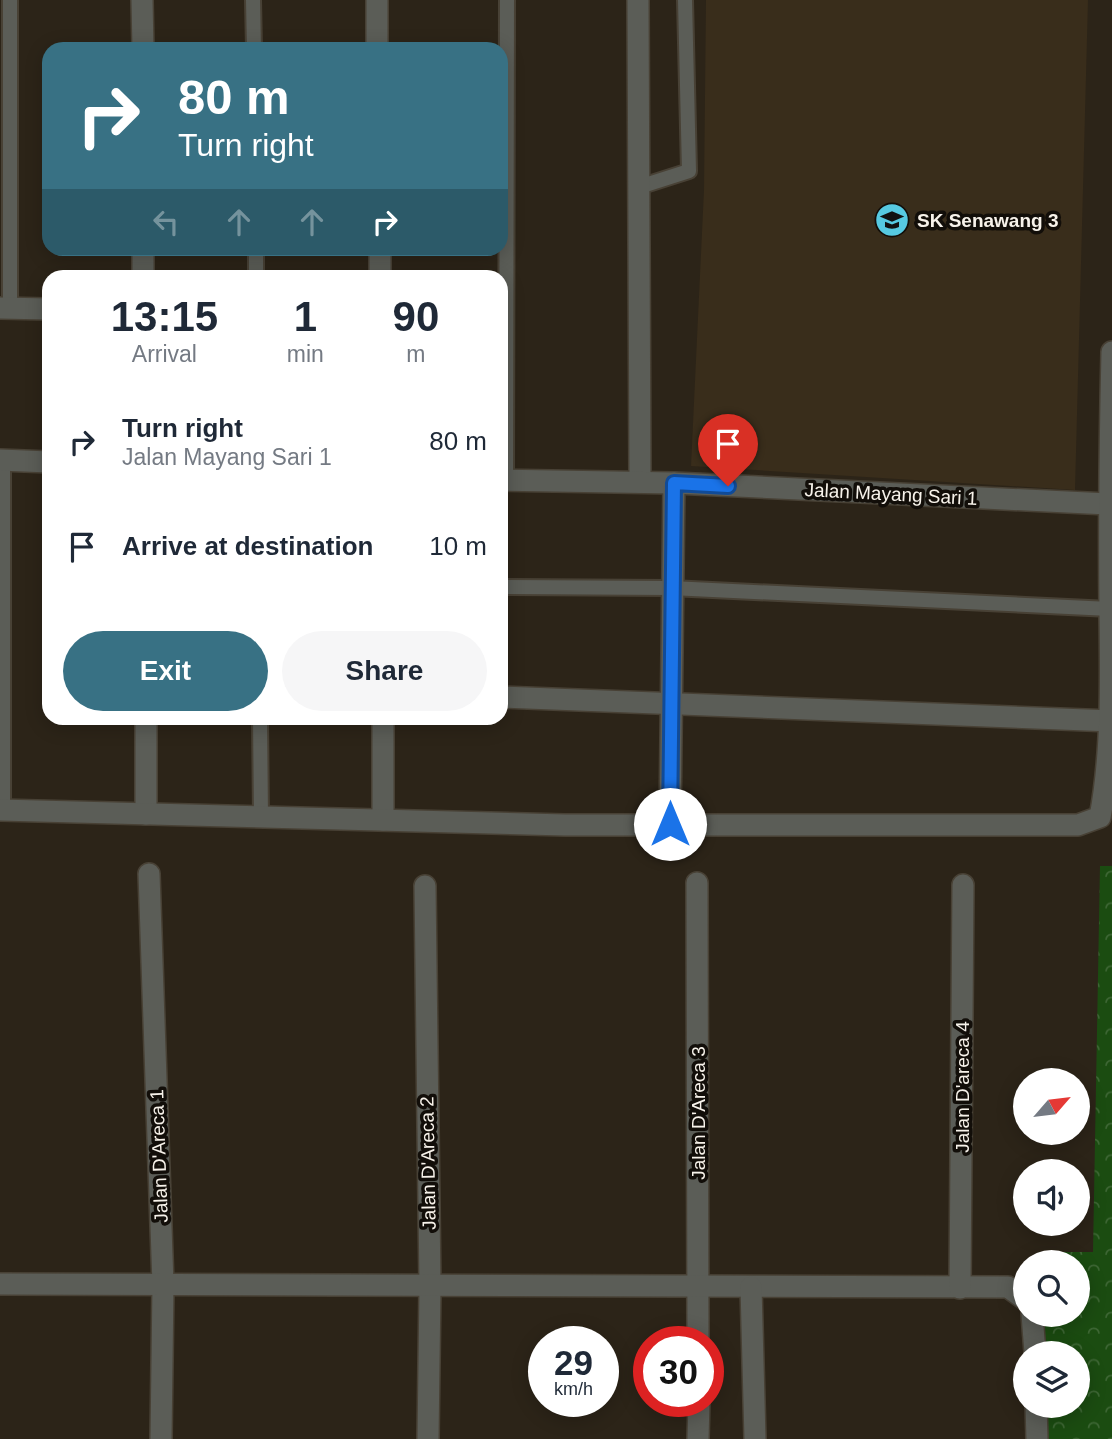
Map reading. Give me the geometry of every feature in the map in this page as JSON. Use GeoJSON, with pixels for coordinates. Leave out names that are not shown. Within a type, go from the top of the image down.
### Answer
{"type":"FeatureCollection","features":[{"type":"Feature","properties":{"kind":"street"},"geometry":{"type":"LineString","coordinates":[[142,0],[142,42]]}},
{"type":"Feature","properties":{"kind":"street"},"geometry":{"type":"LineString","coordinates":[[377,0],[377,42]]}},
{"type":"Feature","properties":{"kind":"street"},"geometry":{"type":"LineString","coordinates":[[638,0],[640,482]]}},
{"type":"Feature","properties":{"kind":"street"},"geometry":{"type":"LineString","coordinates":[[5,308],[42,309]]}},
{"type":"Feature","properties":{"kind":"street"},"geometry":{"type":"LineString","coordinates":[[2,810],[565,825],[1078,825],[1100,817],[1109,790],[1112,721],[1108,504],[1112,352]]}},
{"type":"Feature","properties":{"kind":"street"},"geometry":{"type":"LineString","coordinates":[[1,460],[42,462]]}},
{"type":"Feature","properties":{"kind":"street","name":"Jalan Mayang Sari 1"},"geometry":{"type":"LineString","coordinates":[[508,480],[674,483],[1108,504]]}},
{"type":"Feature","properties":{"kind":"street"},"geometry":{"type":"LineString","coordinates":[[670,824],[674,483]]}},
{"type":"Feature","properties":{"kind":"street"},"geometry":{"type":"LineString","coordinates":[[508,697],[1112,721]]}},
{"type":"Feature","properties":{"kind":"street"},"geometry":{"type":"LineString","coordinates":[[146,725],[146,814]]}},
{"type":"Feature","properties":{"kind":"street"},"geometry":{"type":"LineString","coordinates":[[383,725],[383,820]]}},
{"type":"Feature","properties":{"kind":"street","name":"Jalan D'Areca 1"},"geometry":{"type":"LineString","coordinates":[[149,874],[163,1284],[161,1439]]}},
{"type":"Feature","properties":{"kind":"street","name":"Jalan D'Areca 3"},"geometry":{"type":"LineString","coordinates":[[697,883],[698,1326]]}},
{"type":"Feature","properties":{"kind":"street","name":"Jalan D'Areca 2"},"geometry":{"type":"LineString","coordinates":[[425,886],[430,1287],[428,1439]]}},
{"type":"Feature","properties":{"kind":"street","name":"Jalan D'areca 4"},"geometry":{"type":"LineString","coordinates":[[960,1288],[963,886]]}},
{"type":"Feature","properties":{"kind":"street"},"geometry":{"type":"LineString","coordinates":[[0,1284],[1008,1287],[1013,1291]]}},
{"type":"Feature","properties":{"kind":"street"},"geometry":{"type":"LineString","coordinates":[[751,1287],[755,1439]]}},
{"type":"Feature","properties":{"kind":"street"},"geometry":{"type":"LineString","coordinates":[[698,1439],[699,1417]]}},
{"type":"Feature","properties":{"kind":"street"},"geometry":{"type":"LineString","coordinates":[[1036,1418],[1037,1439]]}},
{"type":"Feature","properties":{"kind":"lane"},"geometry":{"type":"LineString","coordinates":[[5,308],[10,0]]}},
{"type":"Feature","properties":{"kind":"lane"},"geometry":{"type":"LineString","coordinates":[[254,0],[254,42]]}},
{"type":"Feature","properties":{"kind":"lane"},"geometry":{"type":"LineString","coordinates":[[507,0],[507,42]]}},
{"type":"Feature","properties":{"kind":"lane"},"geometry":{"type":"LineString","coordinates":[[639,187],[689,171],[685,0]]}},
{"type":"Feature","properties":{"kind":"lane"},"geometry":{"type":"LineString","coordinates":[[1,460],[2,810]]}},
{"type":"Feature","properties":{"kind":"lane"},"geometry":{"type":"LineString","coordinates":[[508,587],[671,588],[1110,609]]}},
{"type":"Feature","properties":{"kind":"lane"},"geometry":{"type":"LineString","coordinates":[[260,725],[261,817]]}},
{"type":"Feature","properties":{"kind":"shaded area","name":"SK Senawang 3"},"geometry":{"type":"Polygon","coordinates":[[[706,0],[1088,0],[1075,490],[691,466],[704,190],[706,0]]]}},
{"type":"Feature","properties":{"kind":"green space"},"geometry":{"type":"Polygon","coordinates":[[[1100,866],[1112,866],[1112,1439],[1044,1439],[1043,1418],[1090,1418],[1090,1341],[1042,1341],[1041,1327],[1090,1327],[1090,1252],[1093,1252],[1100,866]]]}},
{"type":"Feature","properties":{"kind":"place","name":"SK Senawang 3"},"geometry":{"type":"Point","coordinates":[892,220]}},
{"type":"Feature","properties":{"kind":"route"},"geometry":{"type":"LineString","coordinates":[[670,824],[674,483],[728,486]]}}]}
